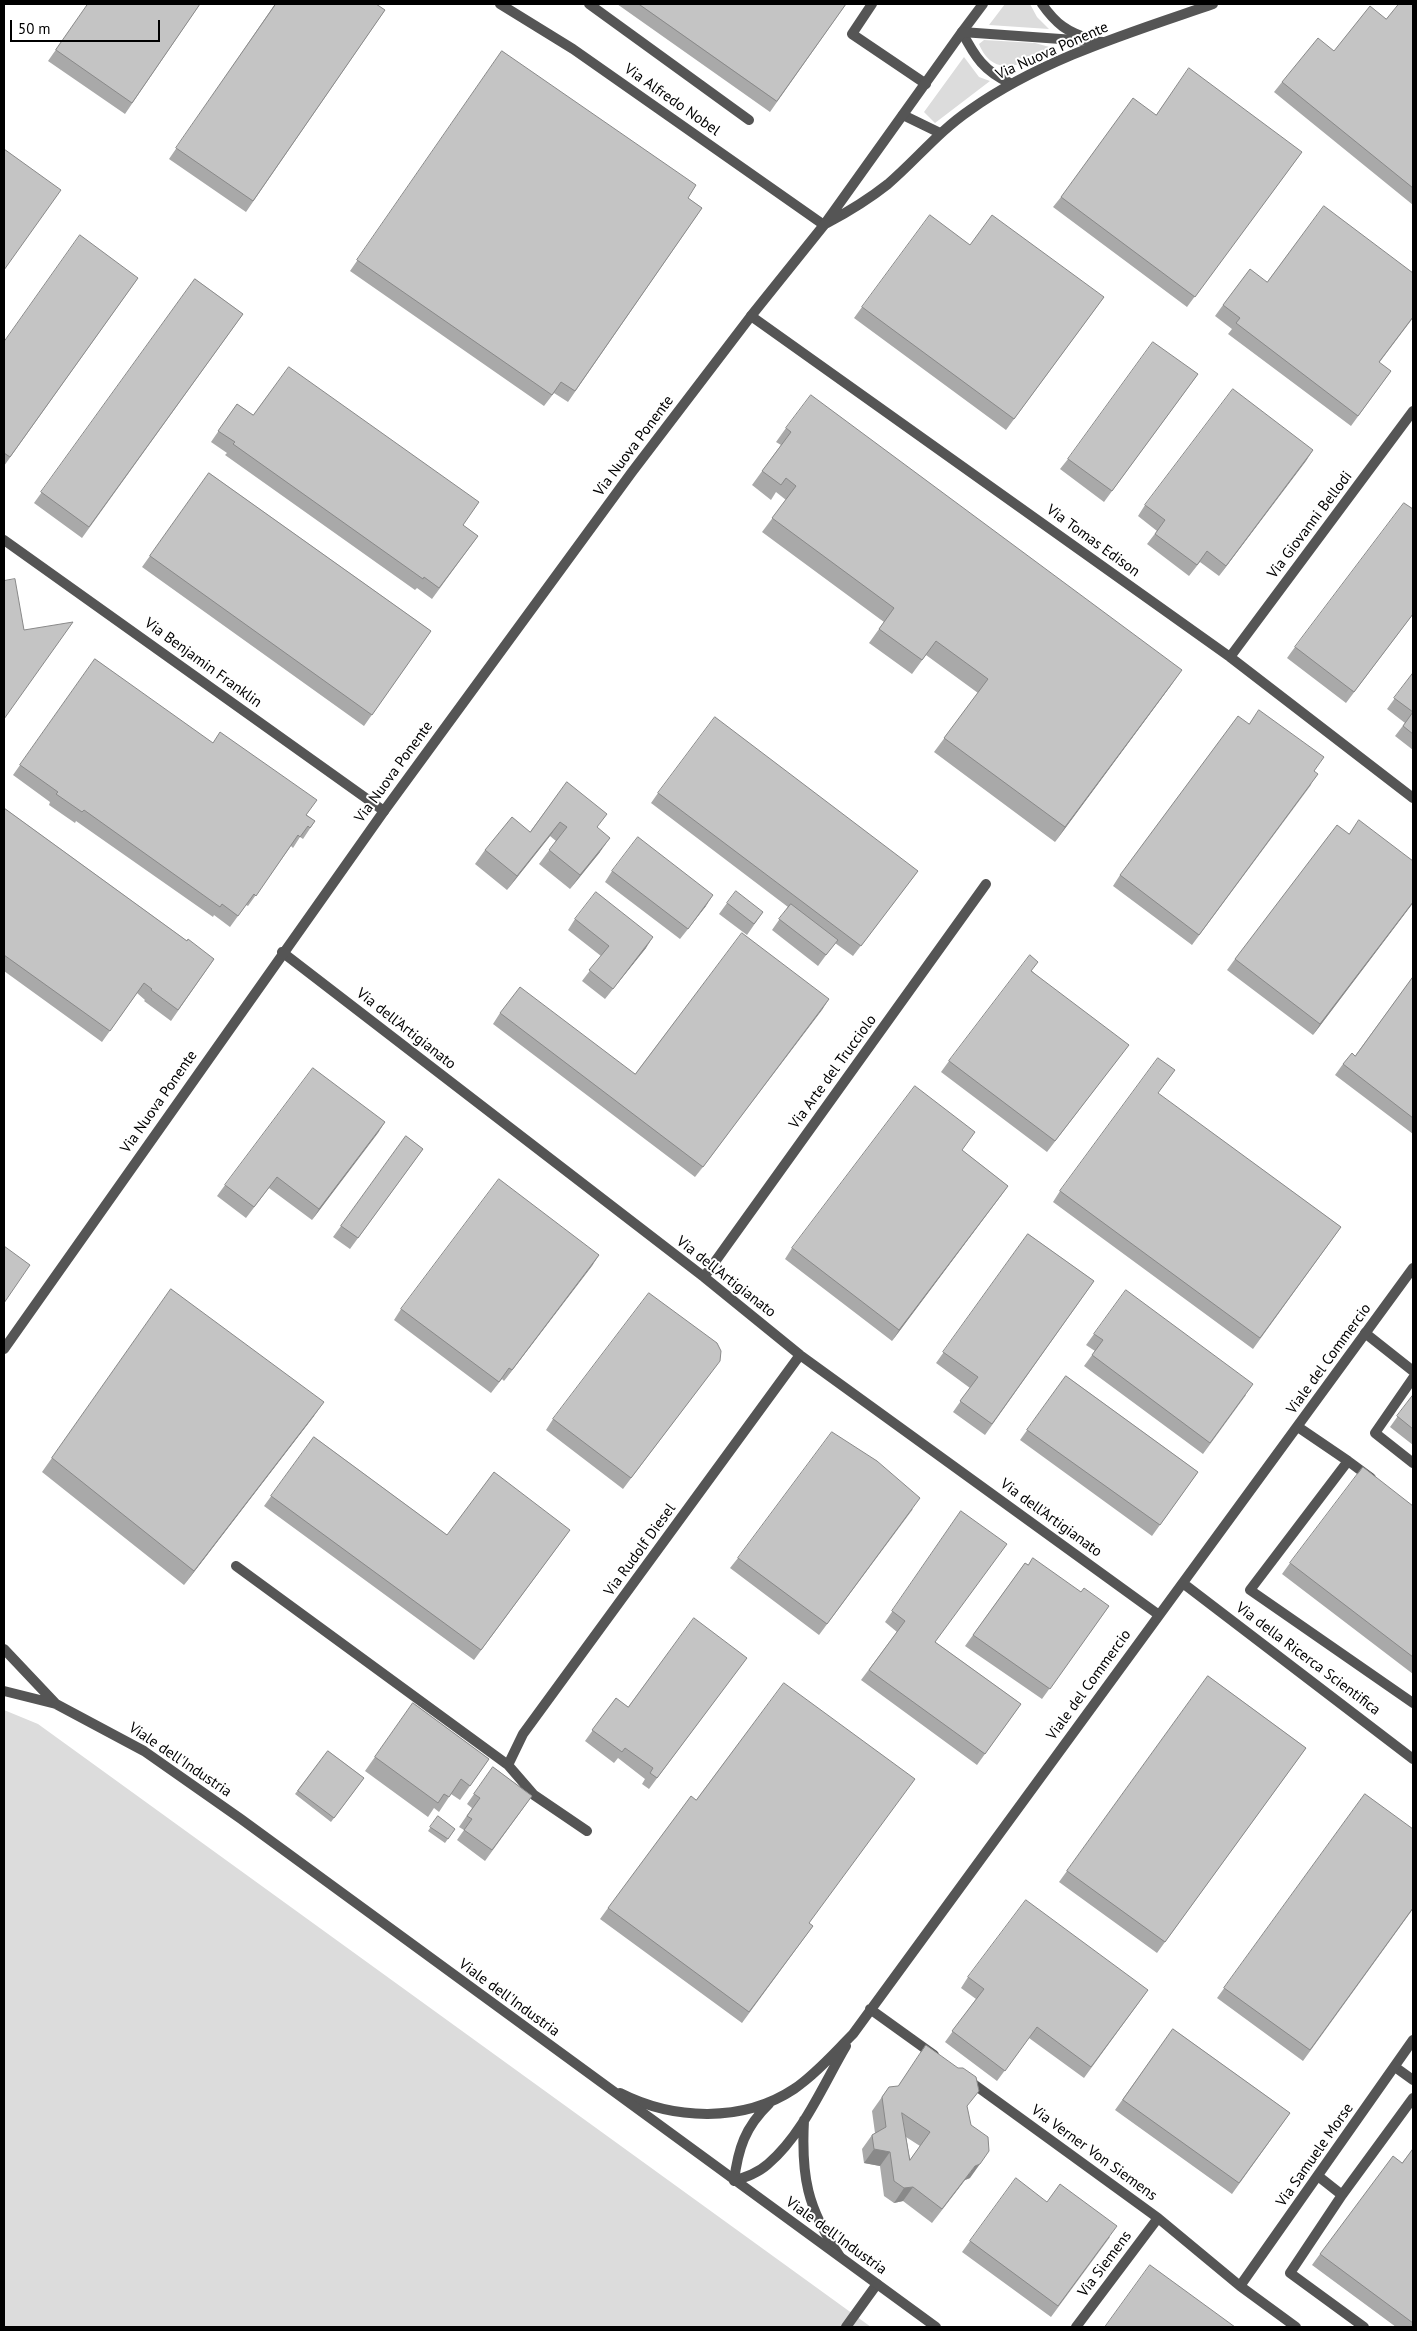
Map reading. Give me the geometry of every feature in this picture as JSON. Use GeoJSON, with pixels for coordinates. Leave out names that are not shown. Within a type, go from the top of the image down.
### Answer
{"type":"FeatureCollection","features":[{"type":"Feature","properties":{"kind":"street","name":"Via Alfredo Nobel"},"geometry":{"type":"LineString","coordinates":[[500,4],[573,49],[824,225]]}},
{"type":"Feature","properties":{"kind":"street"},"geometry":{"type":"LineString","coordinates":[[589,4],[748,120]]}},
{"type":"Feature","properties":{"kind":"street"},"geometry":{"type":"LineString","coordinates":[[872,4],[852,34],[926,84]]}},
{"type":"Feature","properties":{"kind":"street","name":"Via Nuova Ponente"},"geometry":{"type":"LineString","coordinates":[[4,1350],[282,952],[384,811],[632,472],[751,316],[824,225],[984,4]]}},
{"type":"Feature","properties":{"kind":"street"},"geometry":{"type":"LineString","coordinates":[[1042,4],[1057,22],[1071,33],[1103,42]]}},
{"type":"Feature","properties":{"kind":"street","name":"Via Nuova Ponente"},"geometry":{"type":"LineString","coordinates":[[824,225],[853,209],[888,184],[940,133],[968,111],[1010,83],[1103,42],[1213,4]]}},
{"type":"Feature","properties":{"kind":"street"},"geometry":{"type":"LineString","coordinates":[[962,32],[1103,42]]}},
{"type":"Feature","properties":{"kind":"street"},"geometry":{"type":"LineString","coordinates":[[962,32],[980,64],[999,78],[1010,83]]}},
{"type":"Feature","properties":{"kind":"street"},"geometry":{"type":"LineString","coordinates":[[903,115],[940,133]]}},
{"type":"Feature","properties":{"kind":"street","name":"Via Tomas Edison"},"geometry":{"type":"LineString","coordinates":[[751,316],[1230,657],[1413,798]]}},
{"type":"Feature","properties":{"kind":"street","name":"Via Giovanni Bellodi"},"geometry":{"type":"LineString","coordinates":[[1230,657],[1413,411]]}},
{"type":"Feature","properties":{"kind":"street","name":"Via Benjamin Franklin"},"geometry":{"type":"LineString","coordinates":[[4,540],[384,811]]}},
{"type":"Feature","properties":{"kind":"street","name":"Via Arte del Trucciolo"},"geometry":{"type":"LineString","coordinates":[[704,1277],[986,884]]}},
{"type":"Feature","properties":{"kind":"street","name":"Via dell'Artigianato"},"geometry":{"type":"LineString","coordinates":[[282,952],[704,1277],[800,1355],[1159,1615]]}},
{"type":"Feature","properties":{"kind":"street","name":"Viale del Commercio"},"geometry":{"type":"LineString","coordinates":[[771,2102],[794,2089],[814,2073],[853,2034],[1159,1615],[1184,1584],[1413,1268]]}},
{"type":"Feature","properties":{"kind":"street"},"geometry":{"type":"LineString","coordinates":[[1365,1333],[1413,1371]]}},
{"type":"Feature","properties":{"kind":"street","name":"Via Rudolf Diesel"},"geometry":{"type":"LineString","coordinates":[[508,1765],[523,1734],[800,1355]]}},
{"type":"Feature","properties":{"kind":"street"},"geometry":{"type":"LineString","coordinates":[[1413,1378],[1375,1433],[1413,1463]]}},
{"type":"Feature","properties":{"kind":"street"},"geometry":{"type":"LineString","coordinates":[[1298,1426],[1377,1482]]}},
{"type":"Feature","properties":{"kind":"street"},"geometry":{"type":"LineString","coordinates":[[1348,1461],[1250,1590],[1413,1703]]}},
{"type":"Feature","properties":{"kind":"street"},"geometry":{"type":"LineString","coordinates":[[236,1566],[508,1765],[534,1796],[587,1831]]}},
{"type":"Feature","properties":{"kind":"street","name":"Via della Ricerca Scientifica"},"geometry":{"type":"LineString","coordinates":[[1184,1584],[1413,1759]]}},
{"type":"Feature","properties":{"kind":"street","name":"Viale dell'Industria"},"geometry":{"type":"LineString","coordinates":[[4,1649],[56,1704]]}},
{"type":"Feature","properties":{"kind":"street","name":"Viale dell'Industria"},"geometry":{"type":"LineString","coordinates":[[4,1690],[56,1704],[144,1751],[936,2327]]}},
{"type":"Feature","properties":{"kind":"street"},"geometry":{"type":"LineString","coordinates":[[870,2009],[942,2062]]}},
{"type":"Feature","properties":{"kind":"street"},"geometry":{"type":"LineString","coordinates":[[771,2102],[755,2117],[745,2134],[737,2159],[734,2181],[753,2174],[768,2165],[782,2150],[804,2119],[853,2034]]}},
{"type":"Feature","properties":{"kind":"street","name":"Via Samuele Morse"},"geometry":{"type":"LineString","coordinates":[[1240,2286],[1413,2040]]}},
{"type":"Feature","properties":{"kind":"street"},"geometry":{"type":"LineString","coordinates":[[1395,2067],[1413,2080]]}},
{"type":"Feature","properties":{"kind":"street","name":"Via Verner Von Siemens"},"geometry":{"type":"LineString","coordinates":[[958,2073],[1158,2218],[1240,2286],[1296,2327]]}},
{"type":"Feature","properties":{"kind":"street"},"geometry":{"type":"LineString","coordinates":[[602,2084],[629,2098],[675,2112],[735,2112],[771,2102]]}},
{"type":"Feature","properties":{"kind":"street"},"geometry":{"type":"LineString","coordinates":[[1364,2327],[1290,2273],[1342,2195],[1413,2098]]}},
{"type":"Feature","properties":{"kind":"street"},"geometry":{"type":"LineString","coordinates":[[804,2119],[803,2158],[808,2193],[821,2229],[840,2257]]}},
{"type":"Feature","properties":{"kind":"street"},"geometry":{"type":"LineString","coordinates":[[1318,2176],[1342,2195]]}},
{"type":"Feature","properties":{"kind":"street","name":"Via Siemens"},"geometry":{"type":"LineString","coordinates":[[1076,2327],[1158,2218]]}},
{"type":"Feature","properties":{"kind":"street"},"geometry":{"type":"LineString","coordinates":[[846,2327],[877,2284]]}},
{"type":"Feature","properties":{"kind":"shaded area"},"geometry":{"type":"Polygon","coordinates":[[[1005,4],[1030,4],[1037,17],[1049,29],[989,25],[1005,4]]]}},
{"type":"Feature","properties":{"kind":"shaded area"},"geometry":{"type":"Polygon","coordinates":[[[984,40],[1035,43],[1053,48],[1023,63],[1003,66],[994,63],[986,56],[979,44],[984,40]]]}},
{"type":"Feature","properties":{"kind":"shaded area"},"geometry":{"type":"Polygon","coordinates":[[[964,57],[979,77],[990,81],[935,123],[924,112],[964,57]]]}},
{"type":"Feature","properties":{"kind":"shaded area"},"geometry":{"type":"Polygon","coordinates":[[[4,1710],[38,1724],[871,2327],[4,2327],[4,1710]]]}},
{"type":"Feature","properties":{"kind":"building"},"geometry":{"type":"Polygon","coordinates":[[[88,4],[200,4],[132,103],[56,50],[88,4]]]}},
{"type":"Feature","properties":{"kind":"building"},"geometry":{"type":"Polygon","coordinates":[[[276,4],[376,4],[385,10],[253,201],[176,148],[276,4]]]}},
{"type":"Feature","properties":{"kind":"building"},"geometry":{"type":"Polygon","coordinates":[[[639,4],[846,4],[777,101],[639,4]]]}},
{"type":"Feature","properties":{"kind":"building"},"geometry":{"type":"Polygon","coordinates":[[[1399,4],[1413,4],[1413,188],[1282,82],[1318,38],[1334,51],[1370,6],[1386,19],[1399,4]]]}},
{"type":"Feature","properties":{"kind":"building"},"geometry":{"type":"Polygon","coordinates":[[[502,51],[696,185],[688,198],[702,208],[575,391],[561,382],[552,395],[357,260],[502,51]]]}},
{"type":"Feature","properties":{"kind":"building"},"geometry":{"type":"Polygon","coordinates":[[[1189,68],[1302,152],[1195,297],[1061,197],[1133,98],[1156,115],[1189,68]]]}},
{"type":"Feature","properties":{"kind":"building"},"geometry":{"type":"Polygon","coordinates":[[[4,149],[61,190],[4,270],[4,149]]]}},
{"type":"Feature","properties":{"kind":"building"},"geometry":{"type":"Polygon","coordinates":[[[1324,206],[1413,273],[1413,317],[1379,362],[1391,371],[1358,416],[1236,323],[1240,318],[1223,305],[1250,269],[1267,282],[1324,206]]]}},
{"type":"Feature","properties":{"kind":"building"},"geometry":{"type":"Polygon","coordinates":[[[930,215],[970,245],[992,215],[1104,297],[1014,419],[862,307],[930,215]]]}},
{"type":"Feature","properties":{"kind":"building"},"geometry":{"type":"Polygon","coordinates":[[[80,235],[138,278],[10,457],[4,453],[4,342],[80,235]]]}},
{"type":"Feature","properties":{"kind":"building"},"geometry":{"type":"Polygon","coordinates":[[[195,279],[243,314],[89,527],[41,492],[195,279]]]}},
{"type":"Feature","properties":{"kind":"building"},"geometry":{"type":"Polygon","coordinates":[[[1153,342],[1198,374],[1112,491],[1068,459],[1153,342]]]}},
{"type":"Feature","properties":{"kind":"building"},"geometry":{"type":"Polygon","coordinates":[[[289,367],[479,502],[463,525],[478,536],[439,588],[424,577],[423,579],[233,444],[235,442],[218,431],[237,404],[253,415],[289,367]]]}},
{"type":"Feature","properties":{"kind":"building"},"geometry":{"type":"Polygon","coordinates":[[[1233,389],[1313,450],[1226,566],[1207,551],[1197,565],[1155,534],[1165,520],[1145,505],[1233,389]]]}},
{"type":"Feature","properties":{"kind":"building"},"geometry":{"type":"Polygon","coordinates":[[[811,395],[1182,670],[1065,827],[944,738],[988,679],[936,641],[922,660],[879,629],[894,608],[772,518],[796,486],[786,478],[781,485],[762,471],[791,432],[786,428],[811,395]]]}},
{"type":"Feature","properties":{"kind":"building"},"geometry":{"type":"Polygon","coordinates":[[[209,473],[431,631],[372,715],[150,556],[209,473]]]}},
{"type":"Feature","properties":{"kind":"building"},"geometry":{"type":"Polygon","coordinates":[[[1404,503],[1413,509],[1413,614],[1354,692],[1295,647],[1404,503]]]}},
{"type":"Feature","properties":{"kind":"building"},"geometry":{"type":"Polygon","coordinates":[[[15,579],[24,630],[73,622],[4,719],[4,581],[15,579]]]}},
{"type":"Feature","properties":{"kind":"building"},"geometry":{"type":"Polygon","coordinates":[[[95,659],[213,743],[220,732],[317,800],[306,815],[315,821],[310,828],[308,826],[300,837],[298,835],[256,896],[254,894],[238,916],[222,904],[220,907],[84,810],[82,812],[56,794],[58,792],[20,765],[95,659]]]}},
{"type":"Feature","properties":{"kind":"building"},"geometry":{"type":"Polygon","coordinates":[[[1413,673],[1413,712],[1394,698],[1413,673]]]}},
{"type":"Feature","properties":{"kind":"building"},"geometry":{"type":"Polygon","coordinates":[[[1259,710],[1324,757],[1314,771],[1318,774],[1199,935],[1120,875],[1238,716],[1249,724],[1259,710]]]}},
{"type":"Feature","properties":{"kind":"building"},"geometry":{"type":"Polygon","coordinates":[[[1413,712],[1413,734],[1403,726],[1413,712]]]}},
{"type":"Feature","properties":{"kind":"building"},"geometry":{"type":"Polygon","coordinates":[[[715,717],[918,871],[861,946],[658,793],[715,717]]]}},
{"type":"Feature","properties":{"kind":"building"},"geometry":{"type":"Polygon","coordinates":[[[567,782],[607,814],[597,827],[610,838],[580,875],[549,850],[567,827],[560,822],[517,876],[485,850],[512,817],[530,832],[567,782]]]}},
{"type":"Feature","properties":{"kind":"building"},"geometry":{"type":"Polygon","coordinates":[[[4,808],[214,959],[178,1010],[144,983],[110,1031],[4,955],[4,808]]]}},
{"type":"Feature","properties":{"kind":"building"},"geometry":{"type":"Polygon","coordinates":[[[1359,820],[1413,861],[1413,902],[1320,1024],[1235,959],[1337,825],[1349,834],[1359,820]]]}},
{"type":"Feature","properties":{"kind":"building"},"geometry":{"type":"Polygon","coordinates":[[[638,837],[713,895],[688,929],[612,871],[638,837]]]}},
{"type":"Feature","properties":{"kind":"building"},"geometry":{"type":"Polygon","coordinates":[[[736,891],[763,912],[754,924],[727,903],[736,891]]]}},
{"type":"Feature","properties":{"kind":"building"},"geometry":{"type":"Polygon","coordinates":[[[596,892],[653,937],[613,989],[589,970],[609,946],[575,919],[596,892]]]}},
{"type":"Feature","properties":{"kind":"building"},"geometry":{"type":"Polygon","coordinates":[[[791,904],[838,940],[826,955],[779,919],[791,904]]]}},
{"type":"Feature","properties":{"kind":"building"},"geometry":{"type":"Polygon","coordinates":[[[742,933],[829,999],[703,1167],[500,1013],[520,987],[635,1074],[742,933]]]}},
{"type":"Feature","properties":{"kind":"building"},"geometry":{"type":"Polygon","coordinates":[[[1030,955],[1038,962],[1031,971],[1129,1045],[1055,1141],[949,1061],[1030,955]]]}},
{"type":"Feature","properties":{"kind":"building"},"geometry":{"type":"Polygon","coordinates":[[[1413,977],[1413,1118],[1343,1064],[1352,1053],[1355,1056],[1413,977]]]}},
{"type":"Feature","properties":{"kind":"building"},"geometry":{"type":"Polygon","coordinates":[[[1158,1058],[1175,1070],[1158,1093],[1341,1227],[1260,1338],[1060,1191],[1158,1058]]]}},
{"type":"Feature","properties":{"kind":"building"},"geometry":{"type":"Polygon","coordinates":[[[313,1068],[385,1122],[319,1209],[277,1177],[254,1207],[225,1185],[313,1068]]]}},
{"type":"Feature","properties":{"kind":"building"},"geometry":{"type":"Polygon","coordinates":[[[915,1086],[975,1132],[962,1150],[1008,1186],[899,1330],[792,1248],[915,1086]]]}},
{"type":"Feature","properties":{"kind":"building"},"geometry":{"type":"Polygon","coordinates":[[[406,1136],[423,1149],[358,1238],[341,1226],[406,1136]]]}},
{"type":"Feature","properties":{"kind":"building"},"geometry":{"type":"Polygon","coordinates":[[[499,1179],[599,1255],[512,1370],[509,1368],[499,1382],[401,1309],[499,1179]]]}},
{"type":"Feature","properties":{"kind":"building"},"geometry":{"type":"Polygon","coordinates":[[[1028,1234],[1094,1281],[992,1424],[960,1401],[978,1377],[943,1352],[1028,1234]]]}},
{"type":"Feature","properties":{"kind":"building"},"geometry":{"type":"Polygon","coordinates":[[[4,1246],[30,1265],[4,1303],[4,1246]]]}},
{"type":"Feature","properties":{"kind":"building"},"geometry":{"type":"Polygon","coordinates":[[[171,1289],[324,1402],[194,1571],[52,1458],[171,1289]]]}},
{"type":"Feature","properties":{"kind":"building"},"geometry":{"type":"Polygon","coordinates":[[[1126,1290],[1253,1384],[1210,1443],[1092,1355],[1103,1340],[1094,1334],[1126,1290]]]}},
{"type":"Feature","properties":{"kind":"building"},"geometry":{"type":"Polygon","coordinates":[[[649,1293],[717,1343],[721,1351],[720,1361],[631,1478],[553,1419],[649,1293]]]}},
{"type":"Feature","properties":{"kind":"building"},"geometry":{"type":"Polygon","coordinates":[[[1066,1376],[1198,1472],[1160,1525],[1027,1430],[1066,1376]]]}},
{"type":"Feature","properties":{"kind":"building"},"geometry":{"type":"Polygon","coordinates":[[[1413,1395],[1413,1429],[1397,1416],[1413,1395]]]}},
{"type":"Feature","properties":{"kind":"building"},"geometry":{"type":"Polygon","coordinates":[[[832,1432],[877,1461],[920,1498],[827,1624],[738,1558],[832,1432]]]}},
{"type":"Feature","properties":{"kind":"building"},"geometry":{"type":"Polygon","coordinates":[[[314,1437],[447,1535],[494,1472],[570,1530],[481,1650],[271,1496],[314,1437]]]}},
{"type":"Feature","properties":{"kind":"building"},"geometry":{"type":"Polygon","coordinates":[[[1363,1467],[1413,1506],[1413,1657],[1290,1563],[1363,1467]]]}},
{"type":"Feature","properties":{"kind":"building"},"geometry":{"type":"Polygon","coordinates":[[[961,1511],[1007,1544],[935,1642],[1021,1704],[985,1754],[869,1670],[905,1621],[892,1611],[961,1511]]]}},
{"type":"Feature","properties":{"kind":"building"},"geometry":{"type":"Polygon","coordinates":[[[1033,1558],[1081,1592],[1084,1588],[1109,1606],[1050,1689],[973,1635],[1025,1563],[1028,1565],[1033,1558]]]}},
{"type":"Feature","properties":{"kind":"building"},"geometry":{"type":"Polygon","coordinates":[[[694,1618],[747,1658],[657,1778],[650,1773],[653,1768],[625,1748],[622,1752],[592,1730],[616,1698],[628,1707],[694,1618]]]}},
{"type":"Feature","properties":{"kind":"building"},"geometry":{"type":"Polygon","coordinates":[[[1208,1676],[1306,1748],[1165,1942],[1067,1871],[1208,1676]]]}},
{"type":"Feature","properties":{"kind":"building"},"geometry":{"type":"Polygon","coordinates":[[[784,1683],[915,1779],[809,1923],[813,1926],[749,2012],[608,1908],[691,1796],[696,1800],[784,1683]]]}},
{"type":"Feature","properties":{"kind":"building"},"geometry":{"type":"Polygon","coordinates":[[[413,1703],[489,1759],[470,1786],[461,1779],[449,1797],[444,1794],[438,1803],[375,1757],[413,1703]]]}},
{"type":"Feature","properties":{"kind":"building"},"geometry":{"type":"Polygon","coordinates":[[[328,1751],[364,1778],[334,1818],[298,1791],[328,1751]]]}},
{"type":"Feature","properties":{"kind":"building"},"geometry":{"type":"Polygon","coordinates":[[[493,1767],[532,1796],[492,1850],[464,1830],[472,1819],[467,1816],[480,1798],[474,1794],[493,1767]]]}},
{"type":"Feature","properties":{"kind":"building"},"geometry":{"type":"Polygon","coordinates":[[[1365,1794],[1413,1829],[1413,1908],[1310,2050],[1224,1988],[1365,1794]]]}},
{"type":"Feature","properties":{"kind":"building"},"geometry":{"type":"Polygon","coordinates":[[[438,1816],[455,1829],[448,1839],[430,1827],[438,1816]]]}},
{"type":"Feature","properties":{"kind":"building"},"geometry":{"type":"Polygon","coordinates":[[[1026,1900],[1148,1990],[1091,2067],[1037,2027],[1005,2071],[952,2031],[984,1989],[968,1977],[1026,1900]]]}},
{"type":"Feature","properties":{"kind":"building"},"geometry":{"type":"Polygon","coordinates":[[[1173,2029],[1290,2113],[1239,2183],[1123,2100],[1173,2029]]]}},
{"type":"Feature","properties":{"kind":"building"},"geometry":{"type":"Polygon","coordinates":[[[926,2045],[958,2068],[963,2068],[976,2077],[979,2091],[967,2106],[971,2125],[988,2137],[989,2151],[942,2209],[913,2187],[904,2188],[894,2181],[890,2152],[874,2149],[872,2135],[886,2127],[882,2097],[889,2087],[898,2086],[926,2045]],[[902,2113],[910,2160],[930,2132],[902,2113]]]}},
{"type":"Feature","properties":{"kind":"building"},"geometry":{"type":"Polygon","coordinates":[[[1413,2149],[1413,2323],[1320,2254],[1393,2156],[1402,2163],[1413,2149]]]}},
{"type":"Feature","properties":{"kind":"building"},"geometry":{"type":"Polygon","coordinates":[[[1016,2178],[1047,2202],[1060,2184],[1117,2226],[1058,2306],[970,2241],[1016,2178]]]}},
{"type":"Feature","properties":{"kind":"building"},"geometry":{"type":"Polygon","coordinates":[[[1150,2265],[1235,2327],[1105,2327],[1150,2265]]]}}]}
